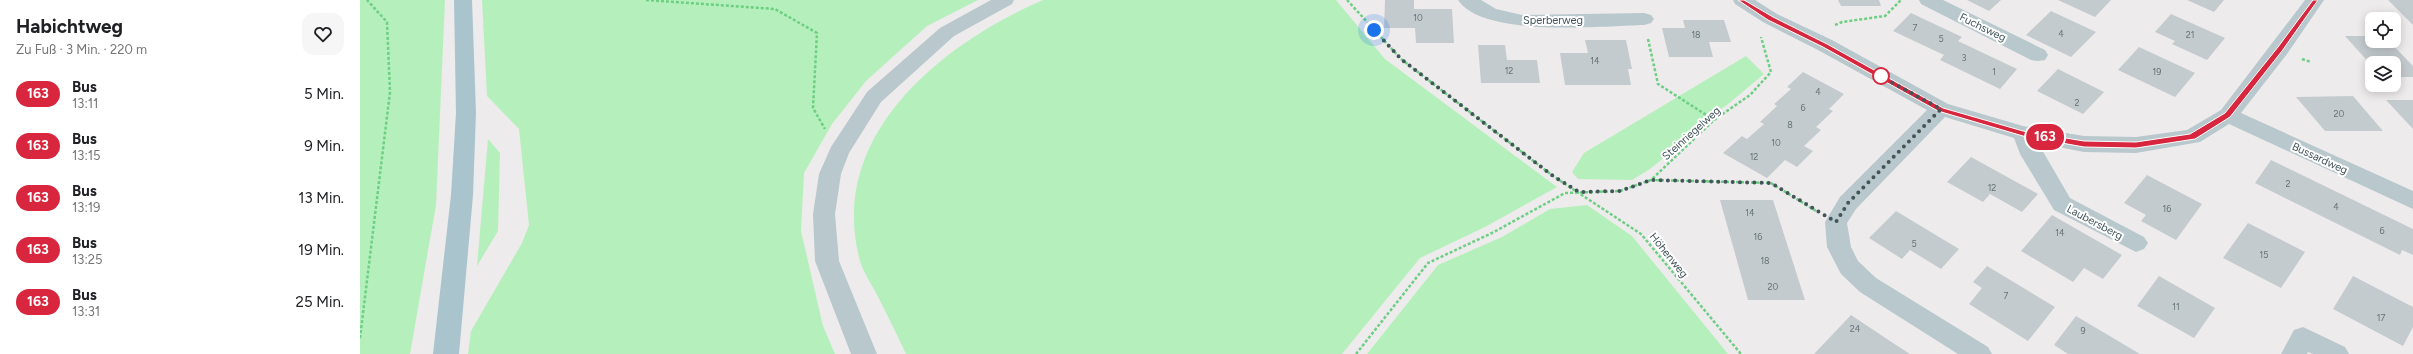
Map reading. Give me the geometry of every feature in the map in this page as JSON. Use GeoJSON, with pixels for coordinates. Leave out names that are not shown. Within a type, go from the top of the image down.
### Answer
{"type":"FeatureCollection","features":[{"type":"Feature","properties":{"kind":"main road"},"geometry":{"type":"LineString","coordinates":[[446,354],[462,195],[466,113],[463,0]]}},
{"type":"Feature","properties":{"kind":"street"},"geometry":{"type":"LineString","coordinates":[[864,354],[827,261],[824,214],[830,174],[839,152],[874,97],[900,72],[947,32],[1005,0]]}},
{"type":"Feature","properties":{"kind":"street","name":"Sperberweg"},"geometry":{"type":"LineString","coordinates":[[1467,0],[1490,14],[1522,21],[1644,19]]}},
{"type":"Feature","properties":{"kind":"street"},"geometry":{"type":"LineString","coordinates":[[1742,0],[1770,18],[1825,45],[1941,109],[2023,133],[2084,144],[2136,145],[2192,137],[2228,115],[2280,49],[2315,0]]}},
{"type":"Feature","properties":{"kind":"street","name":"Fuchsweg"},"geometry":{"type":"LineString","coordinates":[[1928,0],[2038,55]]}},
{"type":"Feature","properties":{"kind":"street"},"geometry":{"type":"LineString","coordinates":[[1941,109],[1848,203],[1836,222],[1839,247],[1849,267],[1868,285],[1979,354]]}},
{"type":"Feature","properties":{"kind":"street","name":"Bussardweg"},"geometry":{"type":"LineString","coordinates":[[2228,115],[2413,201]]}},
{"type":"Feature","properties":{"kind":"street","name":"Laubersberg"},"geometry":{"type":"LineString","coordinates":[[2023,133],[2031,154],[2062,204],[2136,243]]}},
{"type":"Feature","properties":{"kind":"street"},"geometry":{"type":"LineString","coordinates":[[2294,354],[2303,336],[2336,354]]}},
{"type":"Feature","properties":{"kind":"path"},"geometry":{"type":"LineString","coordinates":[[360,338],[390,92],[387,22],[367,0]]}},
{"type":"Feature","properties":{"kind":"path"},"geometry":{"type":"LineString","coordinates":[[646,0],[775,8],[816,33],[812,108],[839,152]]}},
{"type":"Feature","properties":{"kind":"path","name":"Höhenweg"},"geometry":{"type":"LineString","coordinates":[[1347,0],[1401,59],[1546,172],[1579,192],[1641,234],[1741,354]]}},
{"type":"Feature","properties":{"kind":"path"},"geometry":{"type":"LineString","coordinates":[[1825,45],[1834,26],[1842,22],[1885,16],[1900,0]]}},
{"type":"Feature","properties":{"kind":"path","name":"Steinriegelweg"},"geometry":{"type":"LineString","coordinates":[[1356,354],[1428,263],[1492,233],[1565,193],[1620,191],[1651,180],[1714,120],[1750,95],[1771,72],[1761,37],[1770,18]]}},
{"type":"Feature","properties":{"kind":"path"},"geometry":{"type":"LineString","coordinates":[[1644,19],[1658,84],[1714,120]]}},
{"type":"Feature","properties":{"kind":"path"},"geometry":{"type":"LineString","coordinates":[[1651,180],[1771,183],[1836,222]]}},
{"type":"Feature","properties":{"kind":"green space"},"geometry":{"type":"Polygon","coordinates":[[[360,0],[445,0],[436,205],[410,354],[360,354],[360,0]]]}},
{"type":"Feature","properties":{"kind":"green space"},"geometry":{"type":"Polygon","coordinates":[[[482,0],[978,0],[927,26],[866,81],[832,124],[804,173],[801,231],[823,326],[835,354],[468,354],[471,331],[522,243],[529,225],[519,129],[487,96],[482,0]]]}},
{"type":"Feature","properties":{"kind":"green space"},"geometry":{"type":"Polygon","coordinates":[[[1043,0],[1336,0],[1385,59],[1557,187],[1485,227],[1420,258],[1342,354],[906,354],[860,261],[854,216],[860,174],[876,135],[900,100],[931,69],[967,42],[1004,19],[1043,0]]]}},
{"type":"Feature","properties":{"kind":"green space"},"geometry":{"type":"Polygon","coordinates":[[[1746,56],[1764,74],[1727,105],[1703,120],[1680,145],[1650,169],[1632,180],[1578,179],[1572,172],[1584,153],[1746,56]]]}},
{"type":"Feature","properties":{"kind":"green space"},"geometry":{"type":"Polygon","coordinates":[[[488,139],[500,153],[498,231],[477,266],[488,139]]]}},
{"type":"Feature","properties":{"kind":"green space"},"geometry":{"type":"Polygon","coordinates":[[[1587,205],[1632,236],[1728,354],[1367,354],[1438,265],[1502,237],[1550,209],[1587,205]]]}},
{"type":"Feature","properties":{"kind":"building"},"geometry":{"type":"Polygon","coordinates":[[[1385,0],[1414,0],[1414,9],[1452,9],[1454,43],[1416,43],[1415,28],[1384,28],[1385,0]]]}},
{"type":"Feature","properties":{"kind":"building"},"geometry":{"type":"Polygon","coordinates":[[[1838,0],[1879,0],[1881,6],[1841,6],[1838,0]]]}},
{"type":"Feature","properties":{"kind":"building"},"geometry":{"type":"Polygon","coordinates":[[[1967,0],[2001,0],[1989,11],[1967,0]]]}},
{"type":"Feature","properties":{"kind":"building"},"geometry":{"type":"Polygon","coordinates":[[[2058,0],[2111,0],[2095,17],[2058,0]]]}},
{"type":"Feature","properties":{"kind":"building"},"geometry":{"type":"Polygon","coordinates":[[[2187,0],[2224,0],[2214,12],[2187,0]]]}},
{"type":"Feature","properties":{"kind":"building"},"geometry":{"type":"Polygon","coordinates":[[[2388,0],[2413,0],[2413,25],[2401,12],[2388,0]]]}},
{"type":"Feature","properties":{"kind":"building"},"geometry":{"type":"Polygon","coordinates":[[[2051,11],[2096,32],[2071,57],[2026,35],[2051,11]]]}},
{"type":"Feature","properties":{"kind":"building"},"geometry":{"type":"Polygon","coordinates":[[[1911,13],[1962,37],[1958,41],[2017,69],[2000,89],[1940,60],[1944,55],[1893,31],[1911,13]]]}},
{"type":"Feature","properties":{"kind":"building"},"geometry":{"type":"Polygon","coordinates":[[[2171,14],[2225,38],[2207,60],[2172,44],[2175,41],[2155,32],[2171,14]]]}},
{"type":"Feature","properties":{"kind":"building"},"geometry":{"type":"Polygon","coordinates":[[[1683,20],[1724,20],[1731,42],[1709,42],[1713,57],[1669,57],[1662,28],[1685,28],[1683,20]]]}},
{"type":"Feature","properties":{"kind":"building"},"geometry":{"type":"Polygon","coordinates":[[[2345,36],[2365,36],[2365,48],[2396,48],[2413,66],[2413,77],[2401,77],[2401,56],[2365,56],[2365,58],[2345,36]]]}},
{"type":"Feature","properties":{"kind":"building"},"geometry":{"type":"Polygon","coordinates":[[[1585,40],[1626,40],[1632,69],[1628,69],[1631,85],[1565,85],[1560,53],[1588,53],[1585,40]]]}},
{"type":"Feature","properties":{"kind":"building"},"geometry":{"type":"Polygon","coordinates":[[[1478,45],[1505,45],[1507,60],[1537,60],[1540,83],[1481,83],[1478,45]]]}},
{"type":"Feature","properties":{"kind":"building"},"geometry":{"type":"Polygon","coordinates":[[[2139,47],[2195,73],[2175,97],[2118,70],[2139,47]]]}},
{"type":"Feature","properties":{"kind":"building"},"geometry":{"type":"Polygon","coordinates":[[[2058,69],[2104,92],[2083,114],[2037,91],[2058,69]]]}},
{"type":"Feature","properties":{"kind":"building"},"geometry":{"type":"Polygon","coordinates":[[[1803,72],[1844,94],[1829,109],[1833,111],[1816,127],[1821,130],[1804,146],[1813,151],[1797,167],[1785,160],[1767,178],[1723,153],[1742,136],[1747,139],[1764,124],[1760,122],[1777,106],[1774,104],[1791,89],[1787,87],[1803,72]]]}},
{"type":"Feature","properties":{"kind":"building"},"geometry":{"type":"Polygon","coordinates":[[[2353,96],[2383,131],[2325,131],[2296,97],[2353,96]]]}},
{"type":"Feature","properties":{"kind":"building"},"geometry":{"type":"Polygon","coordinates":[[[2386,100],[2413,100],[2413,129],[2386,100]]]}},
{"type":"Feature","properties":{"kind":"building"},"geometry":{"type":"Polygon","coordinates":[[[1971,157],[2038,194],[2022,212],[1990,194],[1983,202],[1947,182],[1971,157]]]}},
{"type":"Feature","properties":{"kind":"building"},"geometry":{"type":"Polygon","coordinates":[[[2271,160],[2413,229],[2413,255],[2402,250],[2400,255],[2255,183],[2271,160]]]}},
{"type":"Feature","properties":{"kind":"building"},"geometry":{"type":"Polygon","coordinates":[[[2147,175],[2202,204],[2176,240],[2141,221],[2146,215],[2124,203],[2147,175]]]}},
{"type":"Feature","properties":{"kind":"building"},"geometry":{"type":"Polygon","coordinates":[[[1720,200],[1773,200],[1805,300],[1748,300],[1720,200]]]}},
{"type":"Feature","properties":{"kind":"building"},"geometry":{"type":"Polygon","coordinates":[[[1896,211],[1959,249],[1941,269],[1910,250],[1902,259],[1869,238],[1896,211]]]}},
{"type":"Feature","properties":{"kind":"building"},"geometry":{"type":"Polygon","coordinates":[[[2052,215],[2122,255],[2103,279],[2084,268],[2073,282],[2021,251],[2052,215]]]}},
{"type":"Feature","properties":{"kind":"building"},"geometry":{"type":"Polygon","coordinates":[[[2248,223],[2305,252],[2281,288],[2223,258],[2248,223]]]}},
{"type":"Feature","properties":{"kind":"building"},"geometry":{"type":"Polygon","coordinates":[[[1987,266],[2055,307],[2028,341],[1969,304],[1982,288],[1973,282],[1987,266]]]}},
{"type":"Feature","properties":{"kind":"building"},"geometry":{"type":"Polygon","coordinates":[[[2159,276],[2215,308],[2194,338],[2137,306],[2159,276]]]}},
{"type":"Feature","properties":{"kind":"building"},"geometry":{"type":"Polygon","coordinates":[[[2353,276],[2413,307],[2413,327],[2403,346],[2333,309],[2353,276]]]}},
{"type":"Feature","properties":{"kind":"building"},"geometry":{"type":"Polygon","coordinates":[[[1851,315],[1893,343],[1910,354],[1814,354],[1851,315]]]}},
{"type":"Feature","properties":{"kind":"building"},"geometry":{"type":"Polygon","coordinates":[[[2076,316],[2140,354],[2068,354],[2054,345],[2076,316]]]}},
{"type":"Feature","properties":{"kind":"bus line","name":"163"},"geometry":{"type":"LineString","coordinates":[[1742,0],[1770,18],[1825,45],[1941,109],[2023,133],[2084,144],[2136,145],[2192,137],[2228,115],[2280,49],[2315,0]]}},
{"type":"Feature","properties":{"kind":"route"},"geometry":{"type":"LineString","coordinates":[[1374,30],[1401,59],[1553,176],[1579,192],[1620,191],[1651,180],[1771,183],[1836,222],[1848,203],[1941,109],[1876,74],[1881,76]]}}]}
